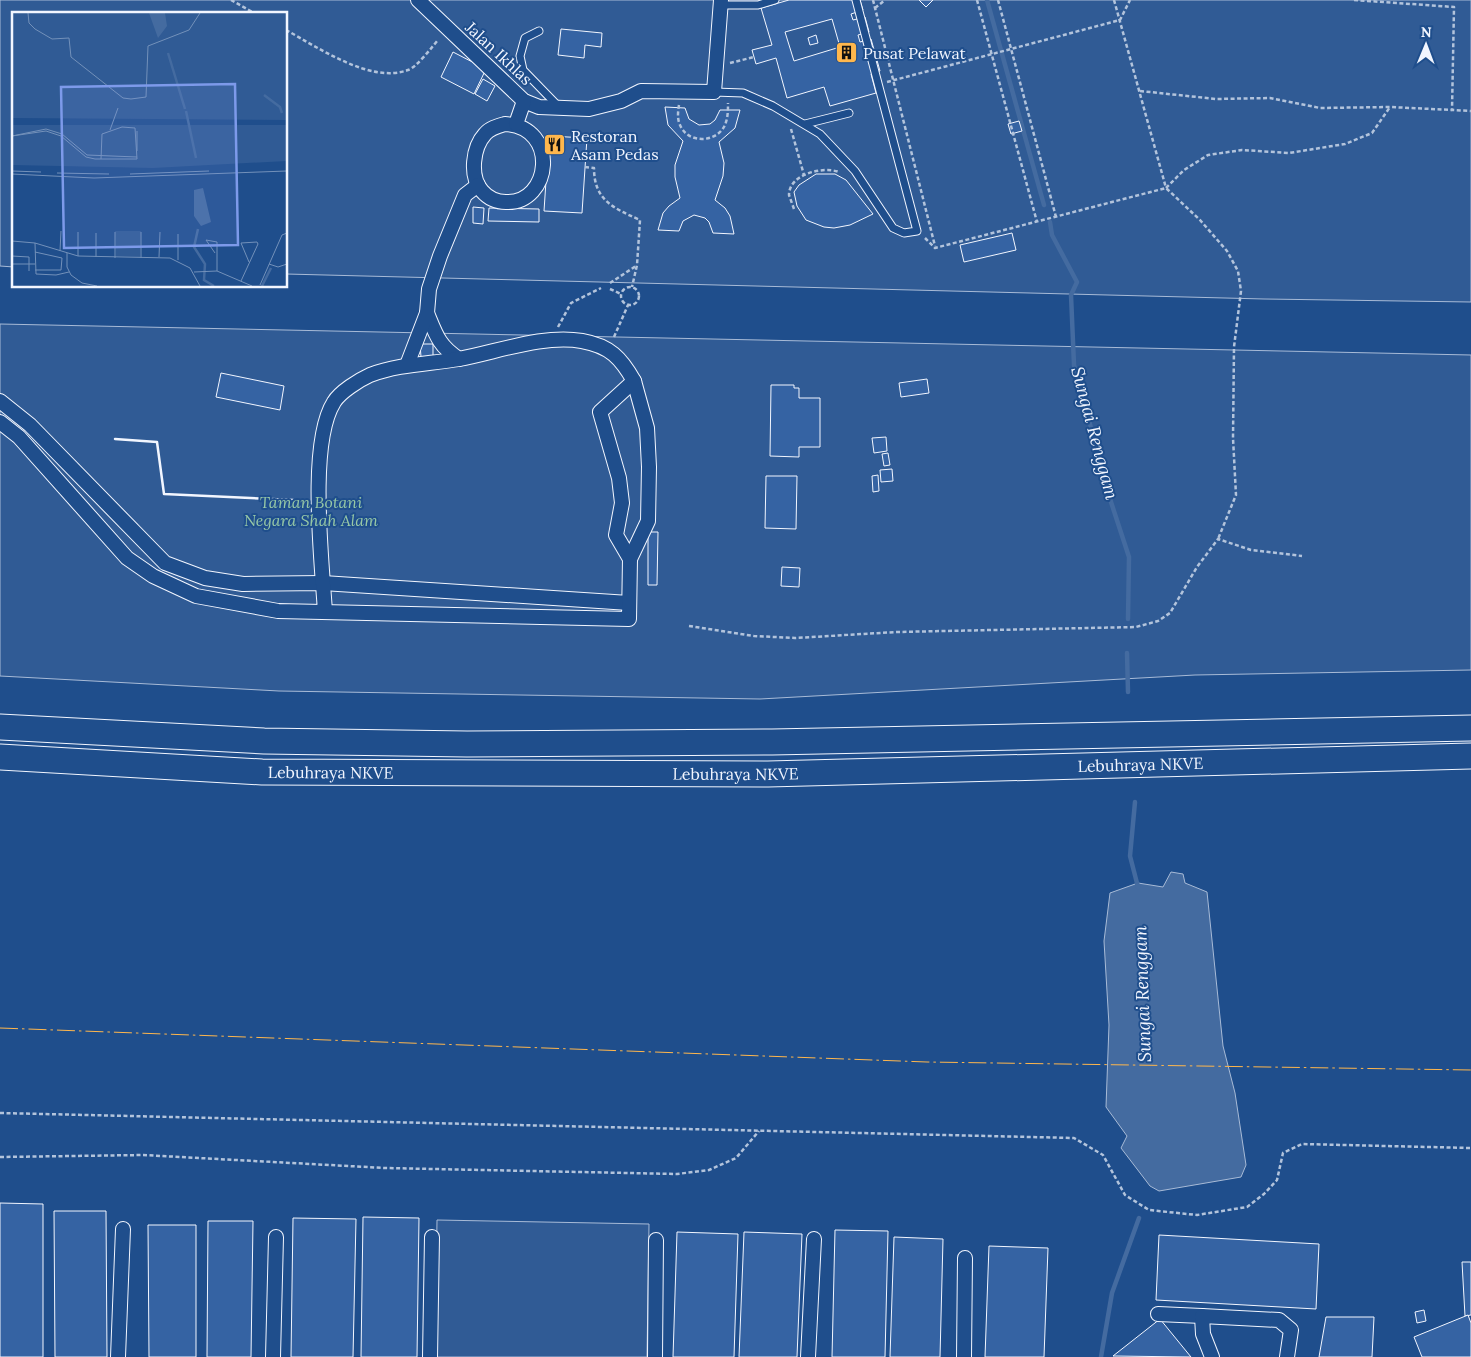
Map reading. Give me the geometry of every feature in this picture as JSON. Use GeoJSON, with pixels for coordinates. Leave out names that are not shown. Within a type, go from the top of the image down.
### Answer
{"type":"FeatureCollection","features":[{"type":"Feature","properties":{"kind":"highway","name":"Lebuhraya NKVE"},"geometry":{"type":"LineString","coordinates":[[0,727],[264,741],[467,744],[782,742],[1471,728]]}},
{"type":"Feature","properties":{"kind":"highway","name":"Lebuhraya NKVE"},"geometry":{"type":"LineString","coordinates":[[0,757],[262,772],[768,774],[1471,756]]}},
{"type":"Feature","properties":{"kind":"street","name":"Jalan Ikhlas"},"geometry":{"type":"LineString","coordinates":[[418,0],[448,30],[486,62],[524,100],[538,107],[590,109],[621,101],[641,91],[714,92]]}},
{"type":"Feature","properties":{"kind":"street"},"geometry":{"type":"LineString","coordinates":[[714,92],[721,2]]}},
{"type":"Feature","properties":{"kind":"street"},"geometry":{"type":"LineString","coordinates":[[516,124],[524,100]]}},
{"type":"Feature","properties":{"kind":"street"},"geometry":{"type":"LineString","coordinates":[[516,124],[535,135],[540,146],[542,170],[538,183],[531,194],[511,202],[491,198],[478,185],[474,167],[479,143],[486,132],[495,126],[516,124]]}},
{"type":"Feature","properties":{"kind":"street"},"geometry":{"type":"LineString","coordinates":[[407,365],[427,313],[429,289],[440,256],[465,195],[478,185]]}},
{"type":"Feature","properties":{"kind":"street"},"geometry":{"type":"LineString","coordinates":[[427,313],[436,338],[444,350],[459,359]]}},
{"type":"Feature","properties":{"kind":"street"},"geometry":{"type":"LineString","coordinates":[[0,422],[19,438],[127,558],[153,576],[196,596],[278,610],[325,612],[630,619],[630,559],[648,520],[649,467],[647,428],[634,381],[618,356],[608,350],[583,341],[556,341],[512,347],[459,359],[407,365],[370,376],[336,400],[327,415],[319,488],[325,612]]}},
{"type":"Feature","properties":{"kind":"street"},"geometry":{"type":"LineString","coordinates":[[630,559],[616,535],[622,503],[619,478],[600,412],[634,381]]}},
{"type":"Feature","properties":{"kind":"street"},"geometry":{"type":"LineString","coordinates":[[0,401],[30,425],[165,563],[205,578],[243,584],[323,583],[630,603]]}},
{"type":"Feature","properties":{"kind":"street"},"geometry":{"type":"LineString","coordinates":[[118,1357],[124,1229]]}},
{"type":"Feature","properties":{"kind":"street"},"geometry":{"type":"LineString","coordinates":[[273,1357],[276,1237]]}},
{"type":"Feature","properties":{"kind":"street"},"geometry":{"type":"LineString","coordinates":[[430,1357],[432,1237]]}},
{"type":"Feature","properties":{"kind":"street"},"geometry":{"type":"LineString","coordinates":[[808,1357],[814,1239]]}},
{"type":"Feature","properties":{"kind":"street"},"geometry":{"type":"LineString","coordinates":[[655,1357],[656,1240]]}},
{"type":"Feature","properties":{"kind":"street"},"geometry":{"type":"LineString","coordinates":[[964,1357],[965,1258]]}},
{"type":"Feature","properties":{"kind":"street"},"geometry":{"type":"LineString","coordinates":[[1158,1314],[1279,1320],[1291,1330],[1287,1357]]}},
{"type":"Feature","properties":{"kind":"street"},"geometry":{"type":"LineString","coordinates":[[1202,1316],[1203,1334],[1212,1357]]}},
{"type":"Feature","properties":{"kind":"lane"},"geometry":{"type":"LineString","coordinates":[[721,2],[758,5],[774,0]]}},
{"type":"Feature","properties":{"kind":"lane"},"geometry":{"type":"LineString","coordinates":[[714,92],[743,93],[786,113],[820,134],[854,171],[893,228],[904,234],[917,231],[880,84],[856,0]]}},
{"type":"Feature","properties":{"kind":"lane"},"geometry":{"type":"LineString","coordinates":[[539,30],[525,38],[520,56],[523,70],[560,108]]}},
{"type":"Feature","properties":{"kind":"lane"},"geometry":{"type":"LineString","coordinates":[[805,124],[849,113]]}},
{"type":"Feature","properties":{"kind":"path"},"geometry":{"type":"LineString","coordinates":[[231,0],[252,12]]}},
{"type":"Feature","properties":{"kind":"path"},"geometry":{"type":"LineString","coordinates":[[873,0],[935,248]]}},
{"type":"Feature","properties":{"kind":"path"},"geometry":{"type":"LineString","coordinates":[[875,8],[885,0]]}},
{"type":"Feature","properties":{"kind":"path"},"geometry":{"type":"LineString","coordinates":[[977,0],[1037,222]]}},
{"type":"Feature","properties":{"kind":"path"},"geometry":{"type":"LineString","coordinates":[[998,0],[1056,217]]}},
{"type":"Feature","properties":{"kind":"path"},"geometry":{"type":"LineString","coordinates":[[689,626],[754,636],[795,638],[898,632],[1136,627],[1158,621],[1170,613],[1196,567],[1218,539],[1236,495],[1233,429],[1234,347],[1241,291],[1238,271],[1227,251],[1217,238],[1166,188],[1114,0]]}},
{"type":"Feature","properties":{"kind":"path"},"geometry":{"type":"LineString","coordinates":[[880,84],[1120,20],[1130,0]]}},
{"type":"Feature","properties":{"kind":"path"},"geometry":{"type":"LineString","coordinates":[[1354,0],[1454,7],[1452,110]]}},
{"type":"Feature","properties":{"kind":"path"},"geometry":{"type":"LineString","coordinates":[[288,31],[344,61],[385,75],[410,70],[448,30]]}},
{"type":"Feature","properties":{"kind":"path"},"geometry":{"type":"LineString","coordinates":[[730,63],[754,57]]}},
{"type":"Feature","properties":{"kind":"path"},"geometry":{"type":"LineString","coordinates":[[680,91],[680,125],[685,133],[701,139],[711,138],[722,130],[726,123],[729,92]]}},
{"type":"Feature","properties":{"kind":"path"},"geometry":{"type":"LineString","coordinates":[[1140,91],[1216,100],[1270,98],[1320,108],[1390,107],[1471,111]]}},
{"type":"Feature","properties":{"kind":"path"},"geometry":{"type":"LineString","coordinates":[[935,248],[1166,188],[1184,170],[1208,155],[1242,150],[1289,153],[1345,144],[1372,133],[1390,107]]}},
{"type":"Feature","properties":{"kind":"path"},"geometry":{"type":"LineString","coordinates":[[786,113],[804,175]]}},
{"type":"Feature","properties":{"kind":"path"},"geometry":{"type":"LineString","coordinates":[[585,167],[594,168],[596,188],[605,200],[618,211],[640,220],[638,265],[632,287]]}},
{"type":"Feature","properties":{"kind":"path"},"geometry":{"type":"LineString","coordinates":[[794,209],[789,191],[794,183],[804,175],[822,170],[836,170],[842,173]]}},
{"type":"Feature","properties":{"kind":"path"},"geometry":{"type":"LineString","coordinates":[[917,231],[935,248]]}},
{"type":"Feature","properties":{"kind":"path"},"geometry":{"type":"LineString","coordinates":[[610,283],[638,265]]}},
{"type":"Feature","properties":{"kind":"path"},"geometry":{"type":"LineString","coordinates":[[556,341],[558,323],[571,303],[601,288]]}},
{"type":"Feature","properties":{"kind":"path"},"geometry":{"type":"LineString","coordinates":[[624,288],[636,288],[640,296],[636,303],[628,305],[622,300],[621,294],[624,288]]}},
{"type":"Feature","properties":{"kind":"path"},"geometry":{"type":"LineString","coordinates":[[610,289],[621,294]]}},
{"type":"Feature","properties":{"kind":"path"},"geometry":{"type":"LineString","coordinates":[[608,350],[628,305]]}},
{"type":"Feature","properties":{"kind":"path"},"geometry":{"type":"LineString","coordinates":[[1218,539],[1251,550],[1302,556]]}},
{"type":"Feature","properties":{"kind":"path"},"geometry":{"type":"LineString","coordinates":[[0,1113],[1074,1138],[1103,1155],[1125,1195],[1149,1210],[1197,1215],[1247,1207],[1264,1194],[1277,1180],[1283,1153],[1302,1144],[1471,1148]]}},
{"type":"Feature","properties":{"kind":"path"},"geometry":{"type":"LineString","coordinates":[[0,1157],[143,1155],[385,1168],[677,1174],[708,1170],[736,1158],[759,1131]]}},
{"type":"Feature","properties":{"kind":"shaded area"},"geometry":{"type":"Polygon","coordinates":[[[0,0],[1471,0],[1471,302],[1264,299],[288,274],[288,12],[12,12],[12,267],[0,266],[0,0]]]}},
{"type":"Feature","properties":{"kind":"shaded area","name":"Taman Botani Negara Shah Alam"},"geometry":{"type":"Polygon","coordinates":[[[0,324],[1471,355],[1471,670],[1195,675],[760,699],[279,691],[0,676],[0,324]]]}},
{"type":"Feature","properties":{"kind":"shaded area"},"geometry":{"type":"Polygon","coordinates":[[[437,1220],[649,1224],[647,1357],[435,1357],[437,1220]]]}},
{"type":"Feature","properties":{"kind":"water"},"geometry":{"type":"Polygon","coordinates":[[[1171,872],[1183,874],[1185,883],[1207,892],[1223,1046],[1235,1093],[1246,1165],[1241,1177],[1159,1191],[1150,1186],[1121,1148],[1127,1136],[1106,1107],[1109,1025],[1104,941],[1110,893],[1138,883],[1163,887],[1171,872]]]}},
{"type":"Feature","properties":{"kind":"building","name":"Pusat Pelawat"},"geometry":{"type":"Polygon","coordinates":[[[789,0],[860,0],[863,10],[851,14],[853,20],[865,17],[869,32],[858,35],[860,42],[871,39],[880,71],[871,74],[876,93],[830,106],[824,87],[787,98],[776,58],[756,64],[752,50],[772,45],[761,8],[789,0]],[[832,19],[785,32],[794,61],[840,47],[832,19]]]}},
{"type":"Feature","properties":{"kind":"building"},"geometry":{"type":"Polygon","coordinates":[[[919,0],[933,0],[926,7],[919,0]]]}},
{"type":"Feature","properties":{"kind":"building"},"geometry":{"type":"Polygon","coordinates":[[[561,29],[602,33],[601,47],[585,45],[584,58],[558,55],[561,29]]]}},
{"type":"Feature","properties":{"kind":"building"},"geometry":{"type":"Polygon","coordinates":[[[816,35],[818,43],[810,45],[808,38],[816,35]]]}},
{"type":"Feature","properties":{"kind":"building"},"geometry":{"type":"Polygon","coordinates":[[[453,52],[486,69],[474,94],[441,77],[453,52]]]}},
{"type":"Feature","properties":{"kind":"building"},"geometry":{"type":"Polygon","coordinates":[[[483,79],[495,86],[487,101],[475,94],[483,79]]]}},
{"type":"Feature","properties":{"kind":"building"},"geometry":{"type":"Polygon","coordinates":[[[665,107],[685,108],[689,119],[699,125],[710,124],[715,120],[720,110],[740,110],[735,128],[719,142],[724,163],[723,176],[715,200],[725,208],[730,216],[734,234],[713,233],[709,222],[705,218],[694,215],[683,221],[679,231],[658,230],[663,213],[680,198],[675,177],[675,165],[683,141],[668,125],[665,107]]]}},
{"type":"Feature","properties":{"kind":"building"},"geometry":{"type":"Polygon","coordinates":[[[1019,121],[1022,131],[1011,134],[1008,124],[1019,121]]]}},
{"type":"Feature","properties":{"kind":"building"},"geometry":{"type":"Polygon","coordinates":[[[549,136],[587,138],[582,213],[544,211],[549,136]]]}},
{"type":"Feature","properties":{"kind":"building"},"geometry":{"type":"Polygon","coordinates":[[[816,174],[835,174],[846,180],[873,214],[850,225],[834,228],[824,227],[806,220],[797,206],[794,192],[799,185],[816,174]]]}},
{"type":"Feature","properties":{"kind":"building"},"geometry":{"type":"Polygon","coordinates":[[[473,207],[484,208],[483,224],[473,223],[473,207]]]}},
{"type":"Feature","properties":{"kind":"building"},"geometry":{"type":"Polygon","coordinates":[[[489,208],[539,209],[539,222],[488,221],[489,208]]]}},
{"type":"Feature","properties":{"kind":"building"},"geometry":{"type":"Polygon","coordinates":[[[1012,233],[1016,250],[964,262],[960,245],[1012,233]]]}},
{"type":"Feature","properties":{"kind":"building"},"geometry":{"type":"Polygon","coordinates":[[[420,344],[433,344],[433,356],[421,357],[420,344]]]}},
{"type":"Feature","properties":{"kind":"building"},"geometry":{"type":"Polygon","coordinates":[[[221,373],[284,386],[280,410],[216,397],[221,373]]]}},
{"type":"Feature","properties":{"kind":"building"},"geometry":{"type":"Polygon","coordinates":[[[927,379],[929,393],[901,397],[899,383],[927,379]]]}},
{"type":"Feature","properties":{"kind":"building"},"geometry":{"type":"Polygon","coordinates":[[[771,385],[794,385],[794,388],[799,388],[799,398],[820,398],[820,447],[799,447],[799,457],[770,456],[771,385]]]}},
{"type":"Feature","properties":{"kind":"building"},"geometry":{"type":"Polygon","coordinates":[[[886,437],[887,451],[874,453],[872,438],[886,437]]]}},
{"type":"Feature","properties":{"kind":"building"},"geometry":{"type":"Polygon","coordinates":[[[888,453],[890,465],[884,466],[882,454],[888,453]]]}},
{"type":"Feature","properties":{"kind":"building"},"geometry":{"type":"Polygon","coordinates":[[[892,469],[893,481],[881,482],[880,470],[892,469]]]}},
{"type":"Feature","properties":{"kind":"building"},"geometry":{"type":"Polygon","coordinates":[[[878,475],[879,491],[873,492],[872,476],[878,475]]]}},
{"type":"Feature","properties":{"kind":"building"},"geometry":{"type":"Polygon","coordinates":[[[766,476],[797,476],[796,529],[765,528],[766,476]]]}},
{"type":"Feature","properties":{"kind":"building"},"geometry":{"type":"Polygon","coordinates":[[[648,532],[658,532],[657,585],[648,585],[648,532]]]}},
{"type":"Feature","properties":{"kind":"building"},"geometry":{"type":"Polygon","coordinates":[[[782,567],[800,568],[799,587],[781,586],[782,567]]]}},
{"type":"Feature","properties":{"kind":"building"},"geometry":{"type":"Polygon","coordinates":[[[0,1203],[43,1204],[43,1357],[0,1357],[0,1203]]]}},
{"type":"Feature","properties":{"kind":"building"},"geometry":{"type":"Polygon","coordinates":[[[54,1211],[106,1211],[107,1357],[55,1357],[54,1211]]]}},
{"type":"Feature","properties":{"kind":"building"},"geometry":{"type":"Polygon","coordinates":[[[363,1217],[419,1218],[417,1357],[361,1357],[363,1217]]]}},
{"type":"Feature","properties":{"kind":"building"},"geometry":{"type":"Polygon","coordinates":[[[293,1218],[356,1219],[353,1357],[291,1357],[293,1218]]]}},
{"type":"Feature","properties":{"kind":"building"},"geometry":{"type":"Polygon","coordinates":[[[208,1221],[253,1221],[251,1357],[207,1357],[208,1221]]]}},
{"type":"Feature","properties":{"kind":"building"},"geometry":{"type":"Polygon","coordinates":[[[148,1225],[196,1225],[196,1357],[149,1357],[148,1225]]]}},
{"type":"Feature","properties":{"kind":"building"},"geometry":{"type":"Polygon","coordinates":[[[835,1230],[888,1231],[885,1357],[832,1357],[835,1230]]]}},
{"type":"Feature","properties":{"kind":"building"},"geometry":{"type":"Polygon","coordinates":[[[677,1232],[738,1234],[734,1357],[673,1357],[677,1232]]]}},
{"type":"Feature","properties":{"kind":"building"},"geometry":{"type":"Polygon","coordinates":[[[744,1232],[802,1234],[797,1357],[739,1357],[744,1232]]]}},
{"type":"Feature","properties":{"kind":"building"},"geometry":{"type":"Polygon","coordinates":[[[1159,1235],[1319,1244],[1316,1309],[1156,1300],[1159,1235]]]}},
{"type":"Feature","properties":{"kind":"building"},"geometry":{"type":"Polygon","coordinates":[[[894,1237],[943,1239],[940,1357],[890,1357],[894,1237]]]}},
{"type":"Feature","properties":{"kind":"building"},"geometry":{"type":"Polygon","coordinates":[[[989,1246],[1048,1248],[1044,1357],[985,1357],[989,1246]]]}},
{"type":"Feature","properties":{"kind":"building"},"geometry":{"type":"Polygon","coordinates":[[[1462,1262],[1471,1262],[1471,1315],[1465,1316],[1462,1262]]]}},
{"type":"Feature","properties":{"kind":"building"},"geometry":{"type":"Polygon","coordinates":[[[1424,1310],[1426,1321],[1417,1323],[1415,1312],[1424,1310]]]}},
{"type":"Feature","properties":{"kind":"building"},"geometry":{"type":"Polygon","coordinates":[[[1468,1315],[1471,1323],[1471,1357],[1422,1357],[1414,1337],[1468,1315]]]}},
{"type":"Feature","properties":{"kind":"building"},"geometry":{"type":"Polygon","coordinates":[[[1326,1317],[1374,1317],[1372,1357],[1319,1357],[1326,1317]]]}},
{"type":"Feature","properties":{"kind":"building"},"geometry":{"type":"Polygon","coordinates":[[[1160,1319],[1191,1357],[1113,1356],[1160,1319]]]}},
{"type":"Feature","properties":{"kind":"waterway","name":"Sungai Renggam"},"geometry":{"type":"LineString","coordinates":[[987,0],[1044,205]]}},
{"type":"Feature","properties":{"kind":"waterway","name":"Sungai Renggam"},"geometry":{"type":"LineString","coordinates":[[1050,222],[1052,235],[1077,282],[1071,295],[1074,365],[1111,502],[1129,557],[1128,619]]}},
{"type":"Feature","properties":{"kind":"waterway","name":"Sungai Renggam"},"geometry":{"type":"LineString","coordinates":[[1127,653],[1128,692]]}},
{"type":"Feature","properties":{"kind":"waterway","name":"Sungai Renggam"},"geometry":{"type":"LineString","coordinates":[[1135,802],[1130,856],[1138,887]]}},
{"type":"Feature","properties":{"kind":"waterway","name":"Sungai Renggam"},"geometry":{"type":"LineString","coordinates":[[1101,1357],[1112,1293],[1139,1218]]}},
{"type":"Feature","properties":{"kind":"wall"},"geometry":{"type":"LineString","coordinates":[[115,439],[157,442],[164,494],[293,500]]}},
{"type":"Feature","properties":{"kind":"power"},"geometry":{"type":"LineString","coordinates":[[0,1028],[927,1062],[1471,1070]]}},
{"type":"Feature","properties":{"kind":"place","name":"Pusat Pelawat"},"geometry":{"type":"Point","coordinates":[847,53]}},
{"type":"Feature","properties":{"kind":"place","name":"Restoran Asam Pedas"},"geometry":{"type":"Point","coordinates":[555,145]}}]}
